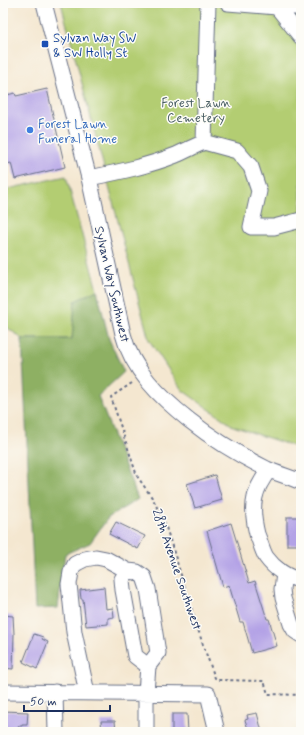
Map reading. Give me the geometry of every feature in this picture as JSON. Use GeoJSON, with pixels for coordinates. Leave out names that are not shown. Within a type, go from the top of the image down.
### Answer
{"type":"FeatureCollection","features":[{"type":"Feature","properties":{"kind":"street","name":"Sylvan Way Southwest"},"geometry":{"type":"LineString","coordinates":[[44,3],[89,178],[124,340],[133,358],[155,390],[173,408],[206,433],[250,461],[268,470],[301,482]]}},
{"type":"Feature","properties":{"kind":"street"},"geometry":{"type":"LineString","coordinates":[[204,142],[208,3]]}},
{"type":"Feature","properties":{"kind":"street"},"geometry":{"type":"LineString","coordinates":[[228,3],[277,7],[301,7]]}},
{"type":"Feature","properties":{"kind":"street"},"geometry":{"type":"LineString","coordinates":[[277,7],[301,37]]}},
{"type":"Feature","properties":{"kind":"street"},"geometry":{"type":"LineString","coordinates":[[89,178],[150,164],[176,155],[204,142],[237,152],[251,167],[259,191],[251,227],[274,227],[301,220]]}},
{"type":"Feature","properties":{"kind":"street"},"geometry":{"type":"LineString","coordinates":[[268,470],[260,483],[255,496],[253,510],[261,546],[266,556],[274,566],[284,574],[301,580]]}},
{"type":"Feature","properties":{"kind":"street"},"geometry":{"type":"LineString","coordinates":[[87,693],[74,632],[69,584],[71,572],[75,564],[85,559],[96,557],[106,559],[128,571],[137,572],[144,577],[148,589],[158,653],[148,666],[146,732]]}},
{"type":"Feature","properties":{"kind":"street"},"geometry":{"type":"LineString","coordinates":[[128,571],[122,579],[123,590],[136,656],[148,666]]}},
{"type":"Feature","properties":{"kind":"street"},"geometry":{"type":"LineString","coordinates":[[284,574],[282,589],[283,598],[291,624],[295,631],[301,635]]}},
{"type":"Feature","properties":{"kind":"street"},"geometry":{"type":"LineString","coordinates":[[3,692],[208,694],[217,732]]}},
{"type":"Feature","properties":{"kind":"street"},"geometry":{"type":"LineString","coordinates":[[56,692],[56,732]]}},
{"type":"Feature","properties":{"kind":"path","name":"28th Avenue Southwest"},"geometry":{"type":"LineString","coordinates":[[132,384],[110,397],[136,476],[153,499],[165,524],[203,645],[215,678],[218,680],[264,681],[268,694],[301,694]]}},
{"type":"Feature","properties":{"kind":"green space","name":"Forest Lawn Cemetery"},"geometry":{"type":"Polygon","coordinates":[[[61,3],[301,3],[301,449],[233,426],[182,390],[149,340],[61,3]]]}},
{"type":"Feature","properties":{"kind":"green space"},"geometry":{"type":"Polygon","coordinates":[[[66,176],[97,290],[76,301],[72,339],[22,339],[3,324],[3,190],[66,176]]]}},
{"type":"Feature","properties":{"kind":"green space"},"geometry":{"type":"Polygon","coordinates":[[[97,290],[109,339],[124,372],[98,396],[138,499],[108,518],[90,543],[65,554],[58,608],[35,609],[22,339],[72,339],[75,301],[97,290]]]}},
{"type":"Feature","properties":{"kind":"building","name":"Forest Lawn Funeral Home"},"geometry":{"type":"Polygon","coordinates":[[[47,89],[65,167],[15,179],[11,163],[3,165],[3,96],[15,93],[16,96],[47,89]]]}},
{"type":"Feature","properties":{"kind":"building"},"geometry":{"type":"Polygon","coordinates":[[[215,475],[222,500],[195,508],[187,484],[215,475]]]}},
{"type":"Feature","properties":{"kind":"building"},"geometry":{"type":"Polygon","coordinates":[[[287,517],[301,517],[301,545],[287,545],[287,517]]]}},
{"type":"Feature","properties":{"kind":"building"},"geometry":{"type":"Polygon","coordinates":[[[116,522],[145,536],[138,549],[109,534],[116,522]]]}},
{"type":"Feature","properties":{"kind":"building"},"geometry":{"type":"Polygon","coordinates":[[[231,523],[249,583],[255,581],[277,646],[252,653],[243,622],[240,622],[229,585],[223,587],[207,531],[231,523]]]}},
{"type":"Feature","properties":{"kind":"building"},"geometry":{"type":"Polygon","coordinates":[[[104,587],[106,609],[113,608],[114,617],[108,618],[108,624],[86,626],[83,599],[81,599],[80,590],[104,587]]]}},
{"type":"Feature","properties":{"kind":"building"},"geometry":{"type":"Polygon","coordinates":[[[3,615],[13,616],[13,669],[3,668],[3,615]]]}},
{"type":"Feature","properties":{"kind":"building"},"geometry":{"type":"Polygon","coordinates":[[[34,634],[43,637],[42,639],[48,642],[37,669],[23,662],[34,634]]]}},
{"type":"Feature","properties":{"kind":"building"},"geometry":{"type":"Polygon","coordinates":[[[3,711],[28,712],[27,725],[18,726],[18,732],[3,732],[3,711]]]}},
{"type":"Feature","properties":{"kind":"building"},"geometry":{"type":"Polygon","coordinates":[[[257,713],[262,732],[249,732],[245,720],[248,719],[247,715],[257,713]]]}},
{"type":"Feature","properties":{"kind":"building"},"geometry":{"type":"Polygon","coordinates":[[[172,714],[187,714],[188,732],[172,732],[172,714]]]}},
{"type":"Feature","properties":{"kind":"building"},"geometry":{"type":"Polygon","coordinates":[[[101,721],[115,721],[116,732],[102,732],[101,721]]]}},
{"type":"Feature","properties":{"kind":"place","name":"Sylvan Way SW & SW Holly St"},"geometry":{"type":"Point","coordinates":[45,44]}},
{"type":"Feature","properties":{"kind":"place","name":"Forest Lawn Funeral Home"},"geometry":{"type":"Point","coordinates":[30,130]}}]}
